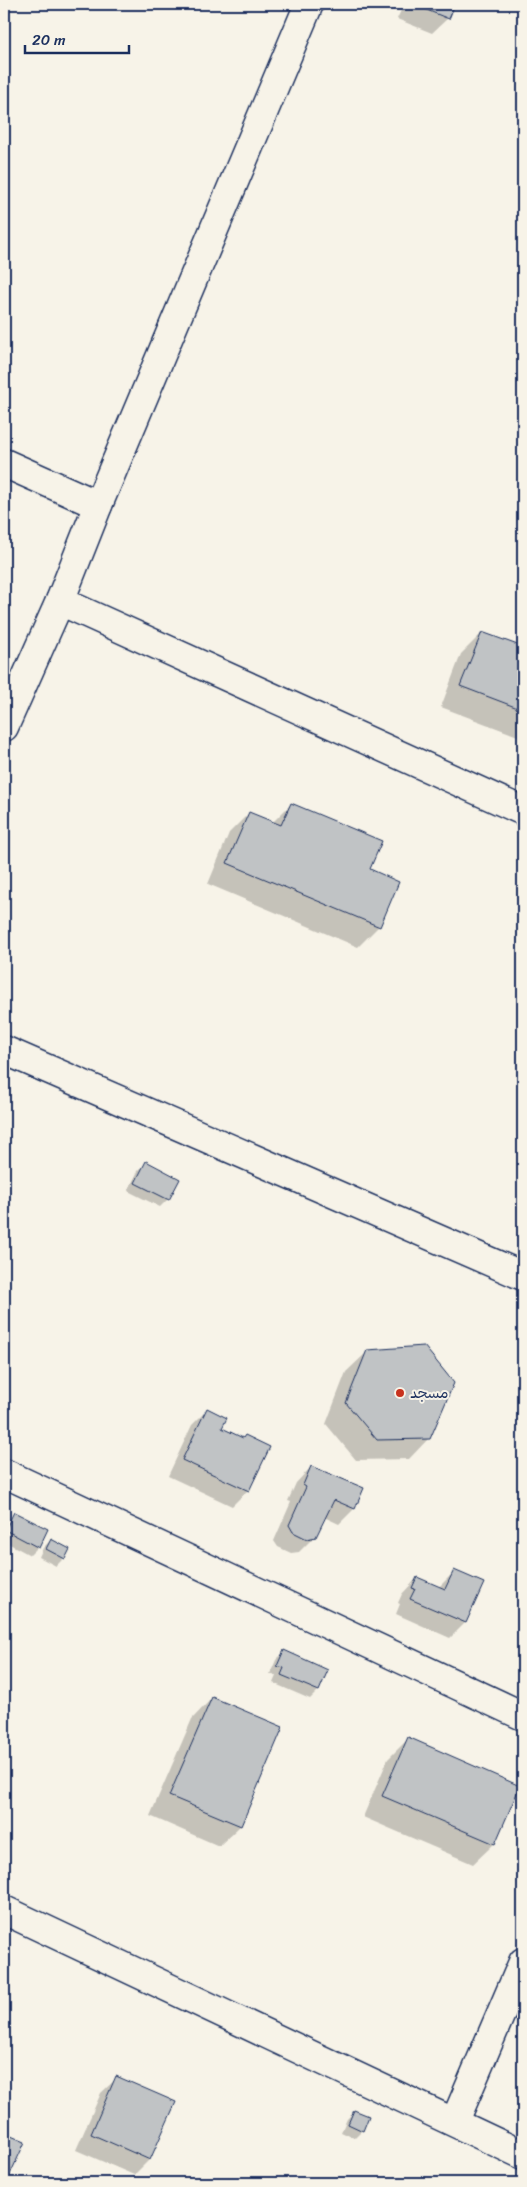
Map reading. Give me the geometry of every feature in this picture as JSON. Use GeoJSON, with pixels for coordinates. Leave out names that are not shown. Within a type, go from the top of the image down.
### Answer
{"type":"FeatureCollection","features":[{"type":"Feature","properties":{"kind":"street"},"geometry":{"type":"LineString","coordinates":[[4,727],[60,601],[98,505],[309,4]]}},
{"type":"Feature","properties":{"kind":"street"},"geometry":{"type":"LineString","coordinates":[[4,463],[98,505]]}},
{"type":"Feature","properties":{"kind":"street"},"geometry":{"type":"LineString","coordinates":[[60,601],[523,811]]}},
{"type":"Feature","properties":{"kind":"street"},"geometry":{"type":"LineString","coordinates":[[4,1050],[523,1276]]}},
{"type":"Feature","properties":{"kind":"street"},"geometry":{"type":"LineString","coordinates":[[4,1473],[523,1716]]}},
{"type":"Feature","properties":{"kind":"street"},"geometry":{"type":"LineString","coordinates":[[4,1910],[455,2121],[523,2155]]}},
{"type":"Feature","properties":{"kind":"street"},"geometry":{"type":"LineString","coordinates":[[455,2121],[523,1962]]}},
{"type":"Feature","properties":{"kind":"building"},"geometry":{"type":"Polygon","coordinates":[[[412,4],[455,4],[449,19],[412,4]]]}},
{"type":"Feature","properties":{"kind":"building"},"geometry":{"type":"Polygon","coordinates":[[[482,632],[523,647],[523,710],[460,686],[482,632]]]}},
{"type":"Feature","properties":{"kind":"building"},"geometry":{"type":"Polygon","coordinates":[[[291,803],[382,841],[370,869],[399,882],[380,927],[227,863],[249,812],[281,825],[291,803]]]}},
{"type":"Feature","properties":{"kind":"building"},"geometry":{"type":"Polygon","coordinates":[[[146,1161],[180,1179],[169,1200],[135,1183],[146,1161]]]}},
{"type":"Feature","properties":{"kind":"building","name":"مسجد"},"geometry":{"type":"Polygon","coordinates":[[[424,1346],[454,1383],[430,1439],[377,1440],[346,1403],[367,1350],[424,1346]]]}},
{"type":"Feature","properties":{"kind":"building"},"geometry":{"type":"Polygon","coordinates":[[[207,1408],[227,1418],[222,1428],[243,1438],[245,1435],[270,1447],[249,1491],[182,1460],[207,1408]]]}},
{"type":"Feature","properties":{"kind":"building"},"geometry":{"type":"Polygon","coordinates":[[[311,1466],[364,1488],[355,1509],[334,1500],[316,1537],[307,1539],[293,1532],[289,1525],[306,1487],[303,1485],[311,1466]]]}},
{"type":"Feature","properties":{"kind":"building"},"geometry":{"type":"Polygon","coordinates":[[[14,1512],[48,1529],[39,1548],[5,1530],[14,1512]]]}},
{"type":"Feature","properties":{"kind":"building"},"geometry":{"type":"Polygon","coordinates":[[[51,1539],[70,1549],[65,1559],[46,1549],[51,1539]]]}},
{"type":"Feature","properties":{"kind":"building"},"geometry":{"type":"Polygon","coordinates":[[[454,1570],[484,1583],[466,1623],[410,1599],[415,1589],[412,1588],[417,1577],[445,1589],[454,1570]]]}},
{"type":"Feature","properties":{"kind":"building"},"geometry":{"type":"Polygon","coordinates":[[[284,1650],[328,1670],[319,1691],[281,1675],[284,1668],[277,1666],[284,1650]]]}},
{"type":"Feature","properties":{"kind":"building"},"geometry":{"type":"Polygon","coordinates":[[[212,1697],[283,1727],[241,1826],[169,1796],[212,1697]]]}},
{"type":"Feature","properties":{"kind":"building"},"geometry":{"type":"Polygon","coordinates":[[[408,1737],[520,1786],[495,1844],[382,1796],[408,1737]]]}},
{"type":"Feature","properties":{"kind":"building"},"geometry":{"type":"Polygon","coordinates":[[[116,2076],[176,2102],[150,2160],[91,2134],[116,2076]]]}},
{"type":"Feature","properties":{"kind":"building"},"geometry":{"type":"Polygon","coordinates":[[[354,2110],[369,2116],[363,2131],[348,2124],[354,2110]]]}},
{"type":"Feature","properties":{"kind":"building"},"geometry":{"type":"Polygon","coordinates":[[[4,2133],[25,2142],[6,2183],[4,2183],[4,2133]]]}},
{"type":"Feature","properties":{"kind":"place","name":"مسجد"},"geometry":{"type":"Point","coordinates":[400,1393]}}]}
